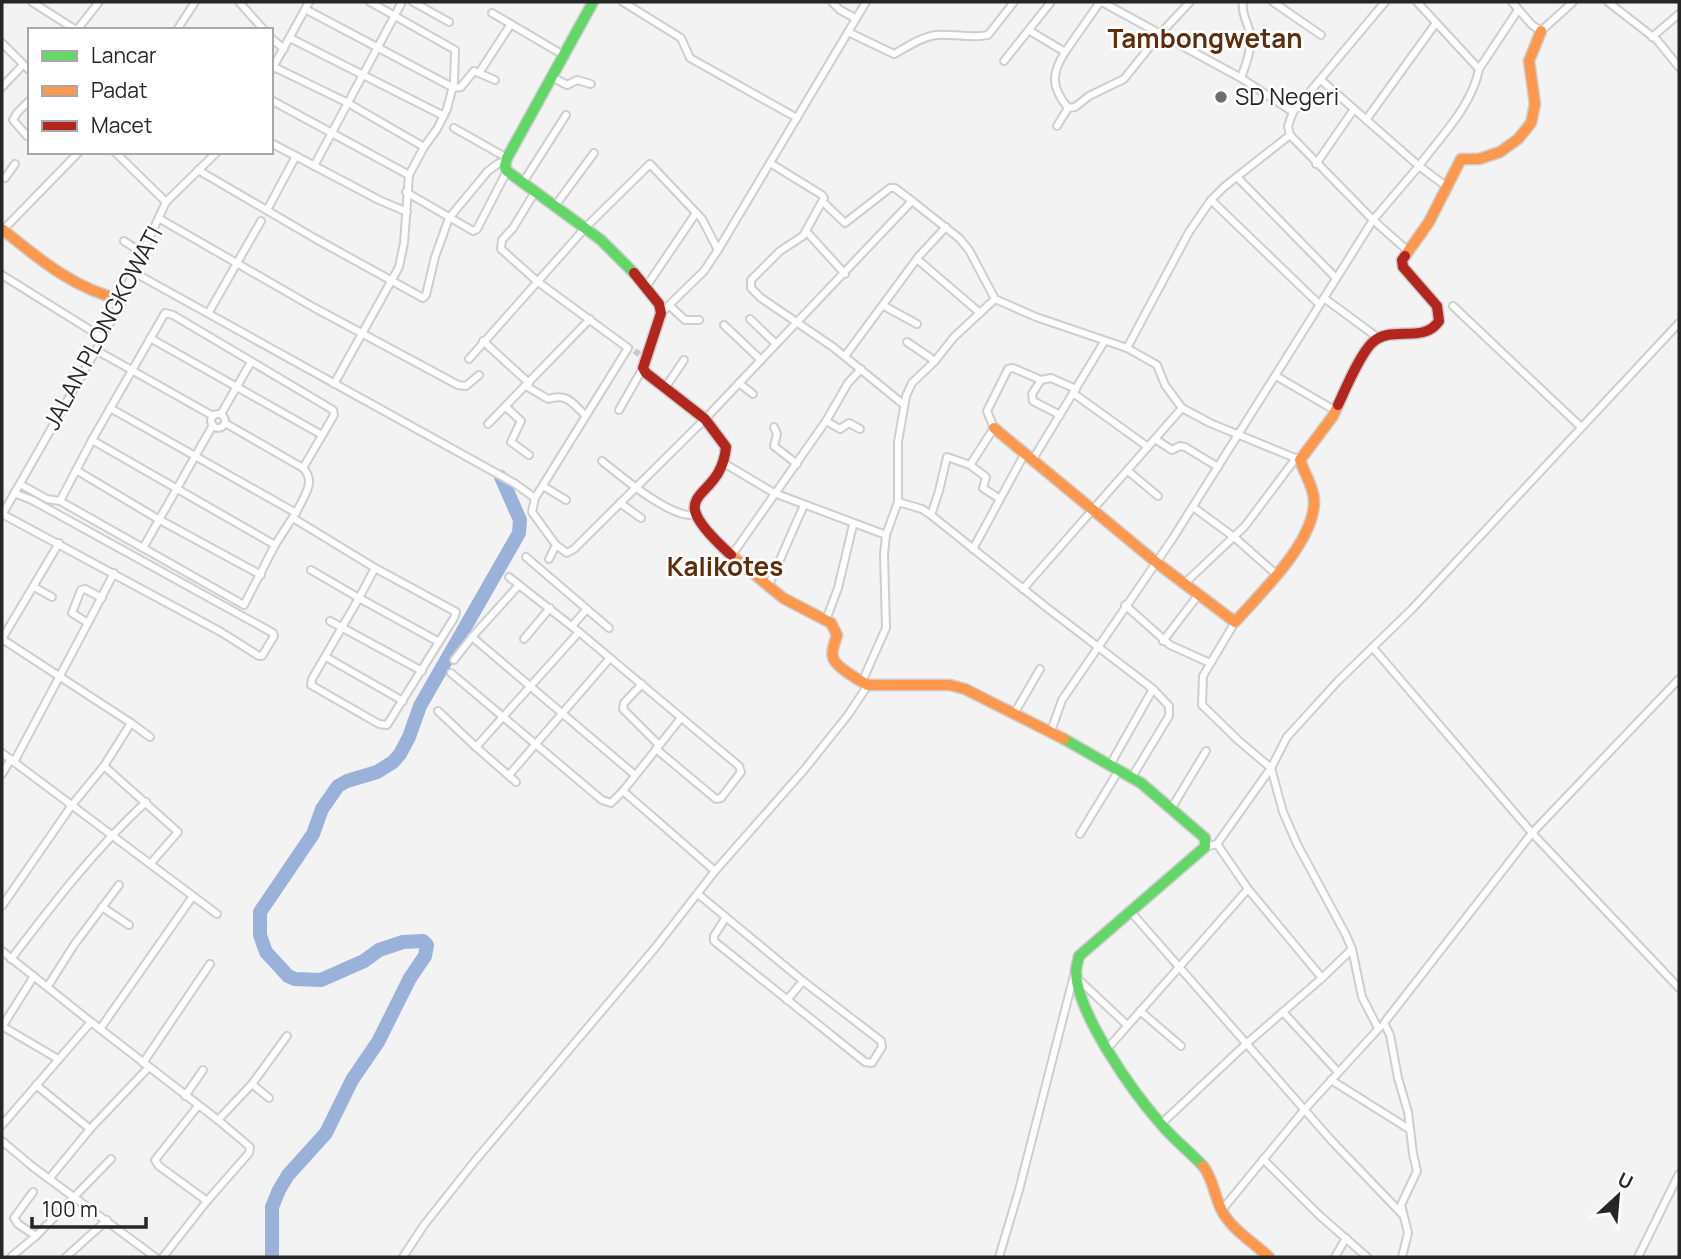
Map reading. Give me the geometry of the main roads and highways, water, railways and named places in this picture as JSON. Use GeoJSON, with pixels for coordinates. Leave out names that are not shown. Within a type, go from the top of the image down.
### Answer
{"type":"FeatureCollection","features":[{"type":"Feature","properties":{"kind":"waterway"},"geometry":{"type":"LineString","coordinates":[[272,1257],[272,1207],[279,1190],[288,1175],[326,1133],[352,1080],[378,1042],[410,978],[425,956],[427,945],[423,941],[403,942],[379,950],[364,961],[321,980],[295,979],[288,976],[266,952],[260,935],[260,912],[313,834],[322,809],[338,786],[377,772],[400,754],[420,706],[519,533],[520,520],[501,477]]}},
{"type":"Feature","properties":{"kind":"tunnel"},"geometry":{"type":"LineString","coordinates":[[627,346],[645,358]]}},
{"type":"Feature","properties":{"kind":"place","name":"SD Negeri"},"geometry":{"type":"Point","coordinates":[1221,97]}},
{"type":"Feature","properties":{"kind":"district","name":"Tambongwetan"},"geometry":{"type":"Point","coordinates":[1205,39]}},
{"type":"Feature","properties":{"kind":"district","name":"Kalikotes"},"geometry":{"type":"Point","coordinates":[725,567]}}]}
